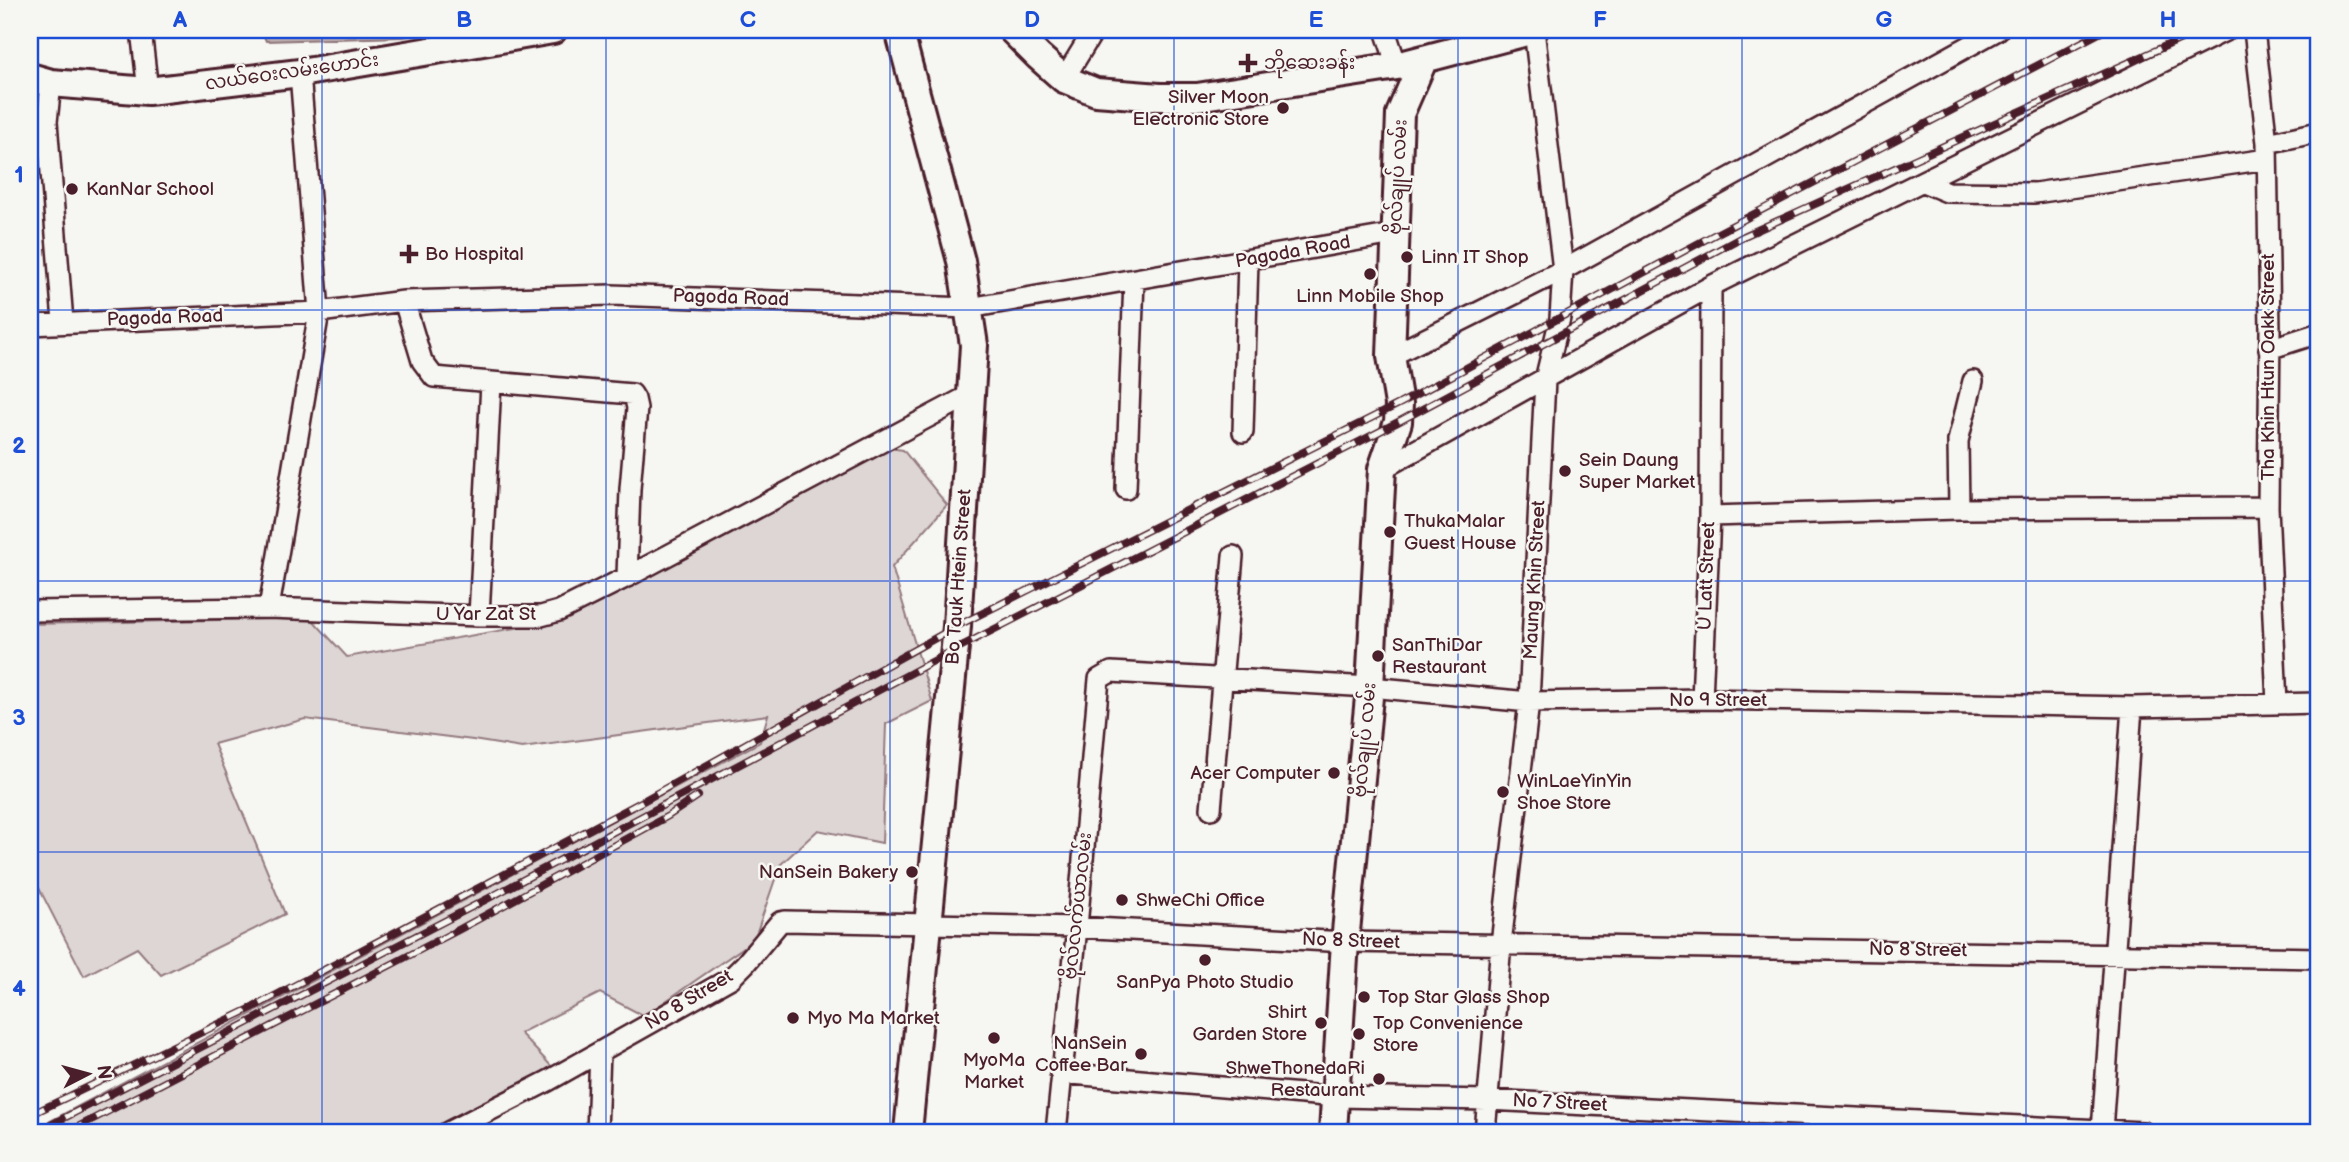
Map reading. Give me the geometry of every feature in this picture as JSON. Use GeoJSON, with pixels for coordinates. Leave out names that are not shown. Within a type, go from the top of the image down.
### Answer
{"type":"FeatureCollection","features":[{"type":"Feature","properties":{"kind":"main road","name":"လယ်ဝေးလမ်းဟောင်း"},"geometry":{"type":"LineString","coordinates":[[40,80],[148,91],[300,73],[553,30]]}},
{"type":"Feature","properties":{"kind":"main road","name":"Bo Tauk Htein Street"},"geometry":{"type":"LineString","coordinates":[[898,30],[961,261],[974,345],[957,626],[908,1132]]}},
{"type":"Feature","properties":{"kind":"main road"},"geometry":{"type":"LineString","coordinates":[[1012,30],[1064,79],[1096,92],[1160,97],[1197,97],[1397,66],[1534,30]]}},
{"type":"Feature","properties":{"kind":"main road","name":"ဗိုလ်ချုပ် လမ်း"},"geometry":{"type":"LineString","coordinates":[[1333,1132],[1345,942],[1370,687],[1382,470],[1398,422],[1399,404],[1391,356],[1400,114],[1423,61]]}},
{"type":"Feature","properties":{"kind":"street"},"geometry":{"type":"LineString","coordinates":[[141,30],[148,91]]}},
{"type":"Feature","properties":{"kind":"street"},"geometry":{"type":"LineString","coordinates":[[1064,79],[1094,30]]}},
{"type":"Feature","properties":{"kind":"street"},"geometry":{"type":"LineString","coordinates":[[1385,30],[1397,66]]}},
{"type":"Feature","properties":{"kind":"street","name":"Maung Khin Street"},"geometry":{"type":"LineString","coordinates":[[1485,1132],[1502,944],[1529,702],[1545,380],[1560,318],[1563,270],[1534,30]]}},
{"type":"Feature","properties":{"kind":"street"},"geometry":{"type":"LineString","coordinates":[[1391,356],[1563,270],[1997,30]]}},
{"type":"Feature","properties":{"kind":"street"},"geometry":{"type":"LineString","coordinates":[[1382,470],[1711,286],[2227,30]]}},
{"type":"Feature","properties":{"kind":"street","name":"Tha Khin Htun Oakk Street"},"geometry":{"type":"LineString","coordinates":[[2254,30],[2267,151],[2268,507],[2277,704]]}},
{"type":"Feature","properties":{"kind":"street"},"geometry":{"type":"LineString","coordinates":[[269,608],[319,312],[300,73]]}},
{"type":"Feature","properties":{"kind":"street"},"geometry":{"type":"LineString","coordinates":[[40,80],[47,122],[64,322]]}},
{"type":"Feature","properties":{"kind":"street"},"geometry":{"type":"LineString","coordinates":[[1923,182],[1947,192],[2035,193],[2267,151],[2319,132]]}},
{"type":"Feature","properties":{"kind":"street","name":"Pagoda Road"},"geometry":{"type":"LineString","coordinates":[[30,325],[319,312],[404,301],[611,295],[969,308],[1394,234]]}},
{"type":"Feature","properties":{"kind":"street"},"geometry":{"type":"LineString","coordinates":[[1243,432],[1248,260]]}},
{"type":"Feature","properties":{"kind":"street"},"geometry":{"type":"LineString","coordinates":[[1126,489],[1134,281]]}},
{"type":"Feature","properties":{"kind":"street","name":"U Latt Street"},"geometry":{"type":"LineString","coordinates":[[1702,699],[1710,516],[1711,286]]}},
{"type":"Feature","properties":{"kind":"street"},"geometry":{"type":"LineString","coordinates":[[404,301],[422,361],[434,377],[627,393],[635,398],[626,577]]}},
{"type":"Feature","properties":{"kind":"street"},"geometry":{"type":"LineString","coordinates":[[2269,349],[2319,334]]}},
{"type":"Feature","properties":{"kind":"street"},"geometry":{"type":"LineString","coordinates":[[1959,509],[1958,441],[1973,381]]}},
{"type":"Feature","properties":{"kind":"street"},"geometry":{"type":"LineString","coordinates":[[479,616],[491,383]]}},
{"type":"Feature","properties":{"kind":"street","name":"U Yar Zat St"},"geometry":{"type":"LineString","coordinates":[[30,611],[269,608],[541,616],[559,611],[626,577],[972,394]]}},
{"type":"Feature","properties":{"kind":"street"},"geometry":{"type":"LineString","coordinates":[[1710,516],[1959,509],[2268,507]]}},
{"type":"Feature","properties":{"kind":"street"},"geometry":{"type":"LineString","coordinates":[[1211,809],[1233,556]]}},
{"type":"Feature","properties":{"kind":"street","name":"No 9 Street"},"geometry":{"type":"LineString","coordinates":[[1098,679],[1119,671],[1370,687],[1529,702],[1702,699],[2132,707],[2319,703]]}},
{"type":"Feature","properties":{"kind":"street","name":"ဗိုလ်လက်ယာလမ်း"},"geometry":{"type":"LineString","coordinates":[[1056,1132],[1098,679]]}},
{"type":"Feature","properties":{"kind":"street"},"geometry":{"type":"LineString","coordinates":[[2102,1131],[2132,707]]}},
{"type":"Feature","properties":{"kind":"street","name":"No 8 Street"},"geometry":{"type":"LineString","coordinates":[[448,1132],[600,1052],[730,978],[746,964],[780,922],[793,920],[1077,927],[1345,942],[2319,958]]}},
{"type":"Feature","properties":{"kind":"street"},"geometry":{"type":"LineString","coordinates":[[597,1132],[600,1052]]}},
{"type":"Feature","properties":{"kind":"street","name":"No 7 Street"},"geometry":{"type":"LineString","coordinates":[[1060,1073],[1337,1097],[1487,1100],[1961,1128],[2143,1132]]}},
{"type":"Feature","properties":{"kind":"shaded area"},"geometry":{"type":"Polygon","coordinates":[[[889,448],[903,450],[947,505],[892,567],[932,701],[886,724],[882,843],[818,830],[780,865],[754,940],[644,1016],[600,993],[520,1033],[555,1070],[428,1132],[30,1132],[760,742],[768,715],[522,748],[305,719],[214,744],[285,914],[161,975],[137,948],[84,976],[39,888],[30,889],[30,624],[311,618],[347,657],[562,620],[889,448]]]}},
{"type":"Feature","properties":{"kind":"water"},"geometry":{"type":"Polygon","coordinates":[[[261,30],[443,30],[403,37],[266,41],[261,30]]]}},
{"type":"Feature","properties":{"kind":"railway"},"geometry":{"type":"LineString","coordinates":[[30,1115],[252,1008],[641,802],[957,626],[1399,404],[2105,30]]}},
{"type":"Feature","properties":{"kind":"railway"},"geometry":{"type":"LineString","coordinates":[[37,1132],[489,898],[954,650],[1398,422],[1744,236],[2201,30]]}},
{"type":"Feature","properties":{"kind":"railway"},"geometry":{"type":"LineString","coordinates":[[68,1132],[460,929],[668,816],[698,796]]}},
{"type":"Feature","properties":{"kind":"place","name":"ဘိုဆေးခန်း"},"geometry":{"type":"Point","coordinates":[1248,63]}},
{"type":"Feature","properties":{"kind":"place","name":"Silver Moon Electronic Store"},"geometry":{"type":"Point","coordinates":[1283,108]}},
{"type":"Feature","properties":{"kind":"place","name":"KanNar School"},"geometry":{"type":"Point","coordinates":[72,189]}},
{"type":"Feature","properties":{"kind":"place","name":"Bo Hospital"},"geometry":{"type":"Point","coordinates":[409,254]}},
{"type":"Feature","properties":{"kind":"place","name":"Linn IT Shop"},"geometry":{"type":"Point","coordinates":[1407,257]}},
{"type":"Feature","properties":{"kind":"place","name":"Linn Mobile Shop"},"geometry":{"type":"Point","coordinates":[1370,274]}},
{"type":"Feature","properties":{"kind":"place","name":"Sein Daung Super Market"},"geometry":{"type":"Point","coordinates":[1565,471]}},
{"type":"Feature","properties":{"kind":"place","name":"ThukaMalar Guest House"},"geometry":{"type":"Point","coordinates":[1390,532]}},
{"type":"Feature","properties":{"kind":"place","name":"SanThiDar Restaurant"},"geometry":{"type":"Point","coordinates":[1378,656]}},
{"type":"Feature","properties":{"kind":"place","name":"Acer Computer"},"geometry":{"type":"Point","coordinates":[1334,773]}},
{"type":"Feature","properties":{"kind":"place","name":"WinLaeYinYin Shoe Store"},"geometry":{"type":"Point","coordinates":[1503,792]}},
{"type":"Feature","properties":{"kind":"place","name":"NanSein Bakery"},"geometry":{"type":"Point","coordinates":[912,872]}},
{"type":"Feature","properties":{"kind":"place","name":"ShweChi Office"},"geometry":{"type":"Point","coordinates":[1122,900]}},
{"type":"Feature","properties":{"kind":"place","name":"SanPya Photo Studio"},"geometry":{"type":"Point","coordinates":[1205,960]}},
{"type":"Feature","properties":{"kind":"place","name":"Top Star Glass Shop"},"geometry":{"type":"Point","coordinates":[1364,997]}},
{"type":"Feature","properties":{"kind":"place","name":"Myo Ma Market"},"geometry":{"type":"Point","coordinates":[793,1018]}},
{"type":"Feature","properties":{"kind":"place","name":"Shirt Garden Store"},"geometry":{"type":"Point","coordinates":[1321,1023]}},
{"type":"Feature","properties":{"kind":"place","name":"Top Convenience Store"},"geometry":{"type":"Point","coordinates":[1359,1034]}},
{"type":"Feature","properties":{"kind":"place","name":"MyoMa Market"},"geometry":{"type":"Point","coordinates":[994,1038]}},
{"type":"Feature","properties":{"kind":"place","name":"NanSein Coffee Bar"},"geometry":{"type":"Point","coordinates":[1141,1054]}},
{"type":"Feature","properties":{"kind":"place","name":"ShweThonedaRi Restaurant"},"geometry":{"type":"Point","coordinates":[1379,1079]}}]}
